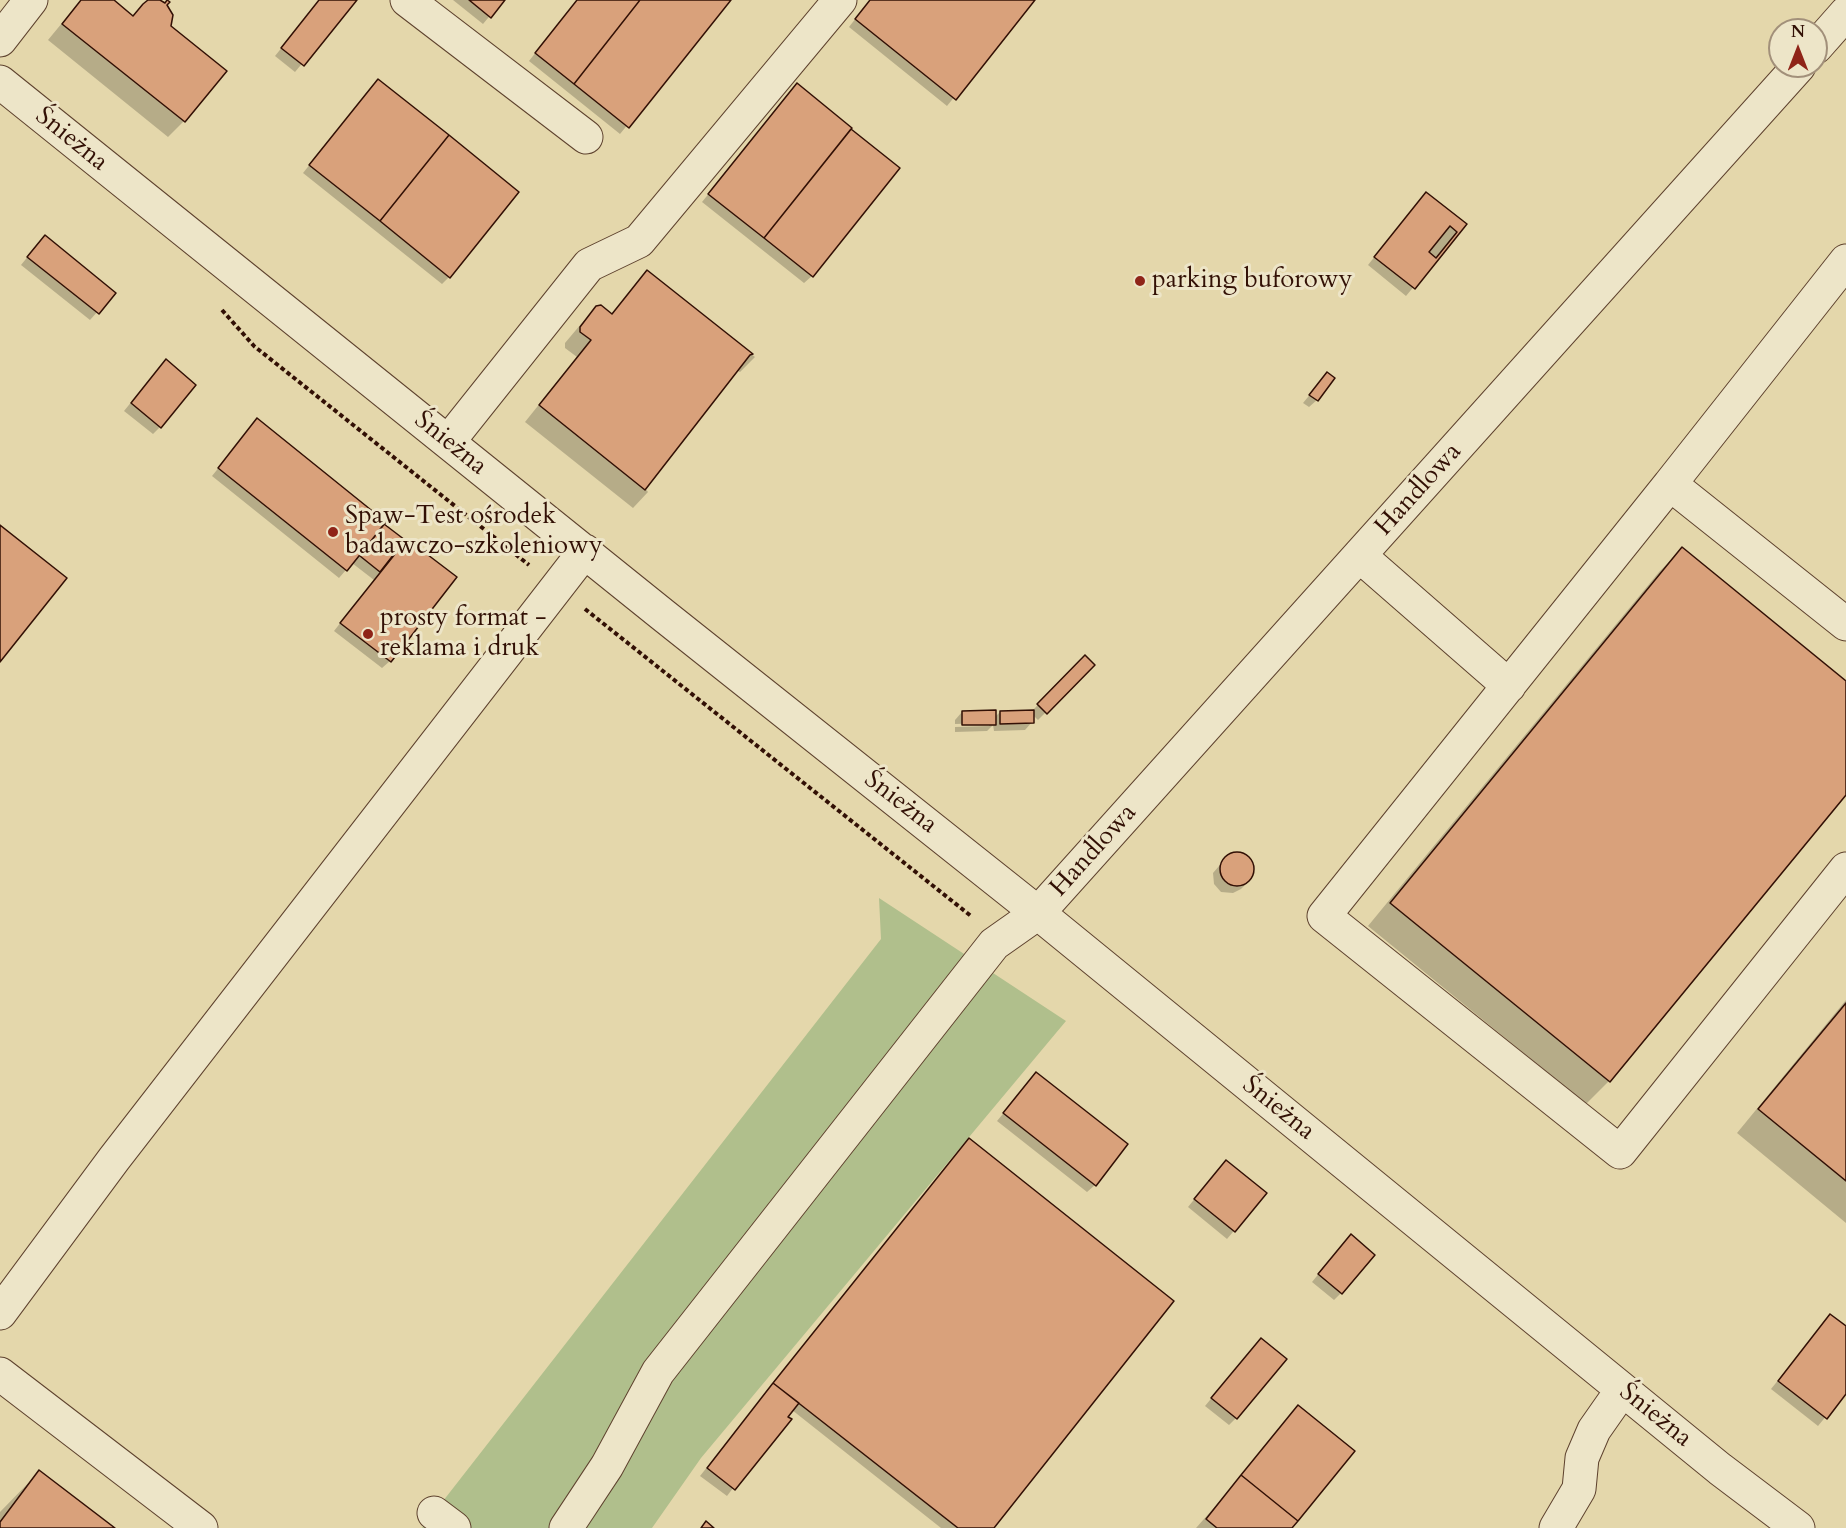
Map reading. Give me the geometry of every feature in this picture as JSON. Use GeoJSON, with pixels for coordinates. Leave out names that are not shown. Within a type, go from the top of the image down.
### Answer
{"type":"FeatureCollection","features":[{"type":"Feature","properties":{"kind":"street"},"geometry":{"type":"LineString","coordinates":[[0,40],[32,0]]}},
{"type":"Feature","properties":{"kind":"street"},"geometry":{"type":"LineString","coordinates":[[407,0],[586,137]]}},
{"type":"Feature","properties":{"kind":"street"},"geometry":{"type":"LineString","coordinates":[[448,442],[589,266],[639,242],[840,0]]}},
{"type":"Feature","properties":{"kind":"street"},"geometry":{"type":"LineString","coordinates":[[1828,33],[1846,13]]}},
{"type":"Feature","properties":{"kind":"street","name":"Handlowa"},"geometry":{"type":"LineString","coordinates":[[566,1528],[607,1466],[658,1372],[979,962],[1000,939],[1038,913],[1788,78]]}},
{"type":"Feature","properties":{"kind":"street","name":"Śnieżna"},"geometry":{"type":"LineString","coordinates":[[0,82],[1038,913],[1622,1390],[1798,1528]]}},
{"type":"Feature","properties":{"kind":"street"},"geometry":{"type":"LineString","coordinates":[[1846,261],[1324,916],[1620,1152],[1846,869]]}},
{"type":"Feature","properties":{"kind":"street"},"geometry":{"type":"LineString","coordinates":[[1670,484],[1846,624]]}},
{"type":"Feature","properties":{"kind":"street"},"geometry":{"type":"LineString","coordinates":[[0,1313],[114,1159],[585,550]]}},
{"type":"Feature","properties":{"kind":"street"},"geometry":{"type":"LineString","coordinates":[[1360,556],[1509,686]]}},
{"type":"Feature","properties":{"kind":"street"},"geometry":{"type":"LineString","coordinates":[[0,1374],[201,1528]]}},
{"type":"Feature","properties":{"kind":"street"},"geometry":{"type":"LineString","coordinates":[[1556,1528],[1579,1489],[1582,1458],[1593,1430],[1622,1390]]}},
{"type":"Feature","properties":{"kind":"path"},"geometry":{"type":"LineString","coordinates":[[217,304],[254,346],[1000,939]]}},
{"type":"Feature","properties":{"kind":"green space"},"geometry":{"type":"Polygon","coordinates":[[[879,898],[1066,1021],[701,1458],[652,1528],[422,1528],[881,939],[879,898]]]}},
{"type":"Feature","properties":{"kind":"building"},"geometry":{"type":"Polygon","coordinates":[[[81,0],[114,0],[133,16],[148,0],[160,0],[165,3],[167,0],[170,2],[167,5],[173,15],[171,26],[227,71],[185,122],[62,24],[81,0]]]}},
{"type":"Feature","properties":{"kind":"building"},"geometry":{"type":"Polygon","coordinates":[[[319,0],[357,0],[304,66],[281,48],[319,0]]]}},
{"type":"Feature","properties":{"kind":"building"},"geometry":{"type":"Polygon","coordinates":[[[469,0],[505,0],[491,18],[469,0]]]}},
{"type":"Feature","properties":{"kind":"building"},"geometry":{"type":"Polygon","coordinates":[[[577,0],[640,0],[574,84],[535,53],[577,0]]]}},
{"type":"Feature","properties":{"kind":"building"},"geometry":{"type":"Polygon","coordinates":[[[640,0],[731,0],[629,128],[574,84],[640,0]]]}},
{"type":"Feature","properties":{"kind":"building"},"geometry":{"type":"Polygon","coordinates":[[[870,0],[1035,0],[956,100],[855,19],[870,0]]]}},
{"type":"Feature","properties":{"kind":"building"},"geometry":{"type":"Polygon","coordinates":[[[378,79],[449,135],[380,221],[309,165],[378,79]]]}},
{"type":"Feature","properties":{"kind":"building"},"geometry":{"type":"Polygon","coordinates":[[[797,83],[852,128],[764,238],[708,194],[797,83]]]}},
{"type":"Feature","properties":{"kind":"building"},"geometry":{"type":"Polygon","coordinates":[[[851,129],[900,168],[813,277],[764,238],[851,129]]]}},
{"type":"Feature","properties":{"kind":"building"},"geometry":{"type":"Polygon","coordinates":[[[449,135],[519,192],[450,278],[380,221],[449,135]]]}},
{"type":"Feature","properties":{"kind":"building"},"geometry":{"type":"Polygon","coordinates":[[[1426,192],[1467,224],[1415,289],[1374,257],[1426,192]]]}},
{"type":"Feature","properties":{"kind":"building"},"geometry":{"type":"Polygon","coordinates":[[[1450,226],[1457,232],[1436,258],[1429,252],[1450,226]]]}},
{"type":"Feature","properties":{"kind":"building"},"geometry":{"type":"Polygon","coordinates":[[[45,235],[116,293],[99,314],[27,257],[45,235]]]}},
{"type":"Feature","properties":{"kind":"building"},"geometry":{"type":"Polygon","coordinates":[[[647,270],[753,354],[645,490],[539,405],[591,340],[580,332],[580,327],[596,306],[601,305],[612,314],[647,270]]]}},
{"type":"Feature","properties":{"kind":"building"},"geometry":{"type":"Polygon","coordinates":[[[166,359],[196,385],[161,428],[131,403],[166,359]]]}},
{"type":"Feature","properties":{"kind":"building"},"geometry":{"type":"Polygon","coordinates":[[[1327,372],[1335,378],[1318,401],[1309,395],[1327,372]]]}},
{"type":"Feature","properties":{"kind":"building"},"geometry":{"type":"Polygon","coordinates":[[[257,418],[386,522],[347,571],[218,468],[257,418]]]}},
{"type":"Feature","properties":{"kind":"building"},"geometry":{"type":"Polygon","coordinates":[[[384,524],[405,540],[380,572],[360,556],[384,524]]]}},
{"type":"Feature","properties":{"kind":"building"},"geometry":{"type":"Polygon","coordinates":[[[0,525],[67,578],[0,662],[0,525]]]}},
{"type":"Feature","properties":{"kind":"building"},"geometry":{"type":"Polygon","coordinates":[[[407,539],[457,577],[391,662],[340,623],[407,539]]]}},
{"type":"Feature","properties":{"kind":"building"},"geometry":{"type":"Polygon","coordinates":[[[1682,547],[1846,681],[1846,795],[1610,1082],[1390,903],[1682,547]]]}},
{"type":"Feature","properties":{"kind":"building"},"geometry":{"type":"Polygon","coordinates":[[[1085,655],[1095,665],[1047,714],[1037,704],[1085,655]]]}},
{"type":"Feature","properties":{"kind":"building"},"geometry":{"type":"Polygon","coordinates":[[[996,710],[996,725],[962,725],[962,711],[996,710]]]}},
{"type":"Feature","properties":{"kind":"building"},"geometry":{"type":"Polygon","coordinates":[[[1034,710],[1034,723],[1000,724],[1000,711],[1034,710]]]}},
{"type":"Feature","properties":{"kind":"building"},"geometry":{"type":"Polygon","coordinates":[[[1237,852],[1249,857],[1254,869],[1249,881],[1237,886],[1225,881],[1220,869],[1225,857],[1237,852]]]}},
{"type":"Feature","properties":{"kind":"building"},"geometry":{"type":"Polygon","coordinates":[[[1846,1003],[1846,1181],[1758,1109],[1846,1003]]]}},
{"type":"Feature","properties":{"kind":"building"},"geometry":{"type":"Polygon","coordinates":[[[1036,1072],[1128,1144],[1096,1186],[1003,1113],[1036,1072]]]}},
{"type":"Feature","properties":{"kind":"building"},"geometry":{"type":"Polygon","coordinates":[[[969,1138],[1174,1301],[994,1528],[958,1528],[773,1383],[969,1138]]]}},
{"type":"Feature","properties":{"kind":"building"},"geometry":{"type":"Polygon","coordinates":[[[1226,1160],[1267,1193],[1235,1232],[1194,1199],[1226,1160]]]}},
{"type":"Feature","properties":{"kind":"building"},"geometry":{"type":"Polygon","coordinates":[[[1351,1234],[1375,1255],[1342,1294],[1318,1274],[1351,1234]]]}},
{"type":"Feature","properties":{"kind":"building"},"geometry":{"type":"Polygon","coordinates":[[[1830,1314],[1846,1326],[1846,1394],[1827,1419],[1778,1381],[1830,1314]]]}},
{"type":"Feature","properties":{"kind":"building"},"geometry":{"type":"Polygon","coordinates":[[[1261,1338],[1287,1359],[1237,1419],[1211,1398],[1261,1338]]]}},
{"type":"Feature","properties":{"kind":"building"},"geometry":{"type":"Polygon","coordinates":[[[773,1383],[799,1403],[788,1417],[792,1419],[735,1490],[707,1468],[773,1383]]]}},
{"type":"Feature","properties":{"kind":"building"},"geometry":{"type":"Polygon","coordinates":[[[1298,1405],[1355,1451],[1298,1521],[1241,1475],[1298,1405]]]}},
{"type":"Feature","properties":{"kind":"building"},"geometry":{"type":"Polygon","coordinates":[[[39,1470],[115,1528],[0,1528],[0,1522],[39,1470]]]}},
{"type":"Feature","properties":{"kind":"building"},"geometry":{"type":"Polygon","coordinates":[[[1241,1475],[1298,1521],[1292,1528],[1217,1528],[1206,1519],[1241,1475]]]}},
{"type":"Feature","properties":{"kind":"building"},"geometry":{"type":"Polygon","coordinates":[[[706,1521],[714,1528],[701,1528],[706,1521]]]}},
{"type":"Feature","properties":{"kind":"place","name":"parking buforowy"},"geometry":{"type":"Point","coordinates":[1140,281]}},
{"type":"Feature","properties":{"kind":"place","name":"Spaw-Test ośrodek badawczo-szkoleniowy"},"geometry":{"type":"Point","coordinates":[333,532]}},
{"type":"Feature","properties":{"kind":"place","name":"prosty format - reklama i druk"},"geometry":{"type":"Point","coordinates":[368,634]}}]}
